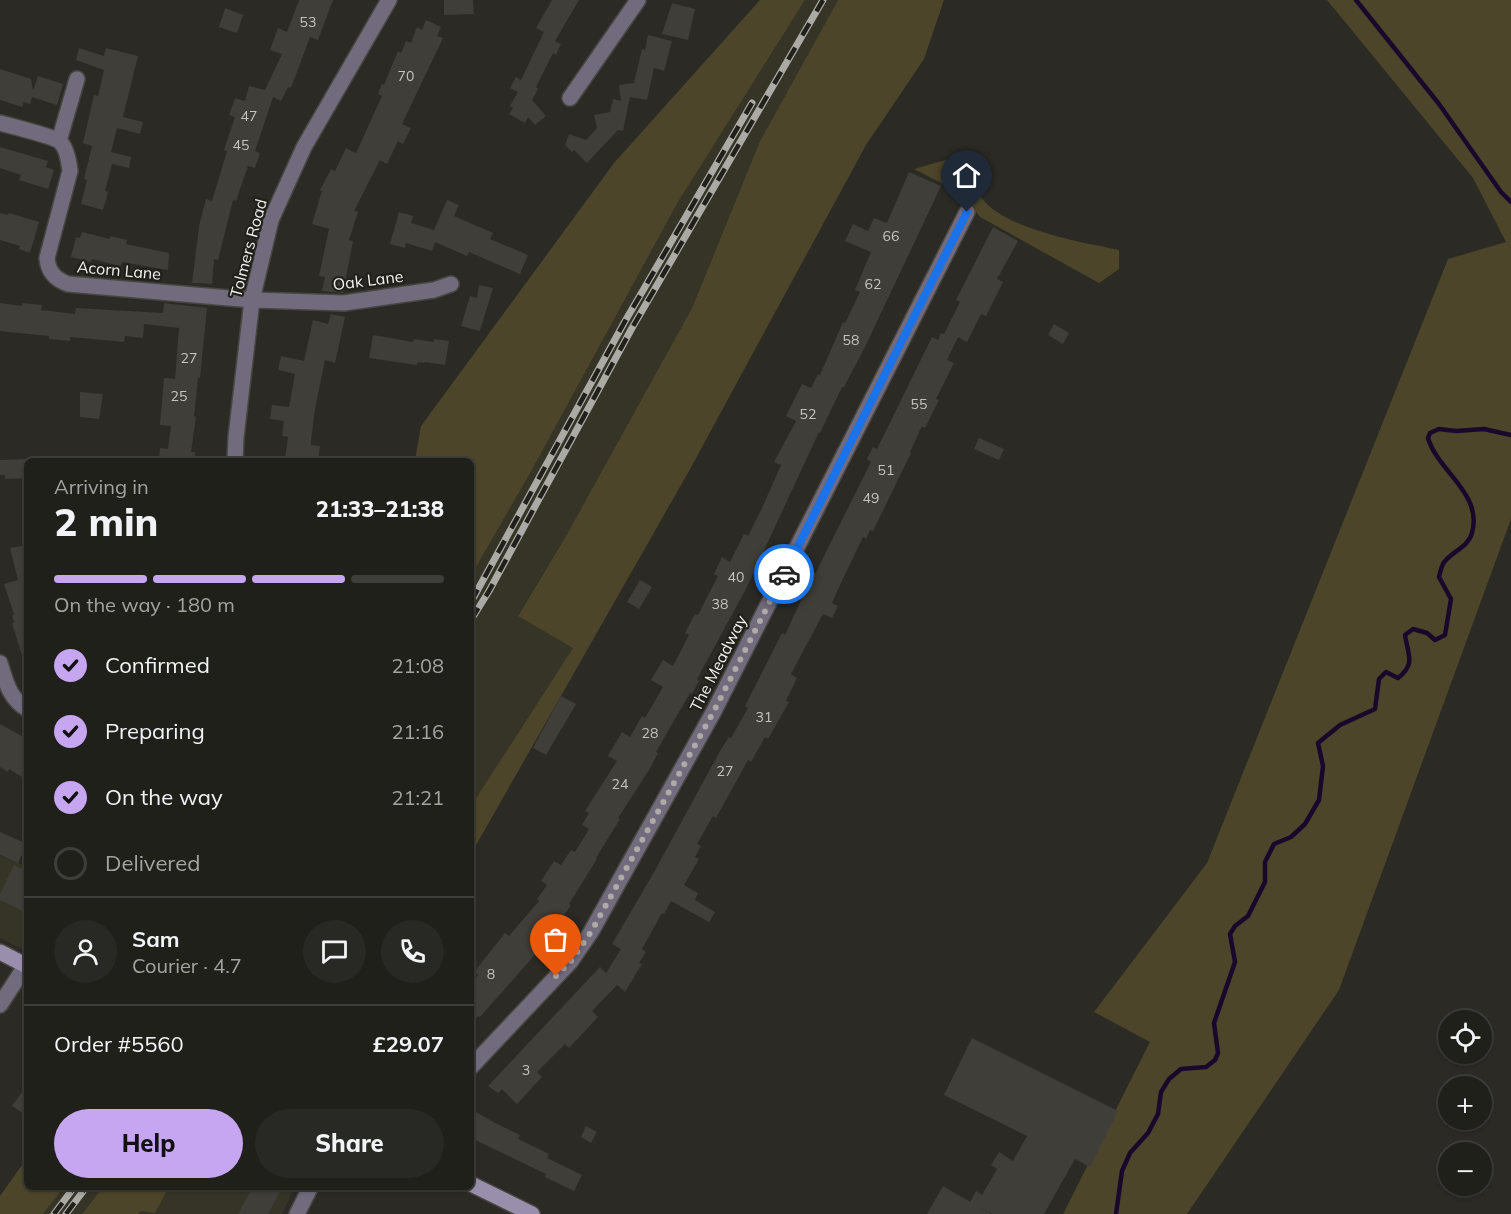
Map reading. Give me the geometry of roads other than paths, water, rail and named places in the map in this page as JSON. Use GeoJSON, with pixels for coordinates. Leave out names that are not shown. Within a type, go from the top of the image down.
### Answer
{"type":"FeatureCollection","features":[{"type":"Feature","properties":{"kind":"main road"},"geometry":{"type":"LineString","coordinates":[[0,952],[24,965]]}},
{"type":"Feature","properties":{"kind":"main road"},"geometry":{"type":"LineString","coordinates":[[474,1185],[532,1214]]}},
{"type":"Feature","properties":{"kind":"street","name":"Tolmers Road"},"geometry":{"type":"LineString","coordinates":[[235,458],[252,300],[271,220],[282,192],[338,85],[388,0]]}},
{"type":"Feature","properties":{"kind":"street"},"geometry":{"type":"LineString","coordinates":[[570,98],[638,0]]}},
{"type":"Feature","properties":{"kind":"street"},"geometry":{"type":"LineString","coordinates":[[0,123],[59,141],[77,79]]}},
{"type":"Feature","properties":{"kind":"street","name":"Acorn Lane"},"geometry":{"type":"LineString","coordinates":[[59,141],[69,162],[70,171],[47,258],[47,265],[54,277],[68,284],[252,300]]}},
{"type":"Feature","properties":{"kind":"street","name":"The Meadway"},"geometry":{"type":"LineString","coordinates":[[474,1064],[571,961],[591,932],[714,711],[967,212]]}},
{"type":"Feature","properties":{"kind":"street","name":"Oak Lane"},"geometry":{"type":"LineString","coordinates":[[252,300],[344,303],[434,290],[451,284]]}},
{"type":"Feature","properties":{"kind":"street"},"geometry":{"type":"LineString","coordinates":[[0,663],[12,697],[24,707]]}},
{"type":"Feature","properties":{"kind":"street"},"geometry":{"type":"LineString","coordinates":[[0,1005],[24,969]]}},
{"type":"Feature","properties":{"kind":"street"},"geometry":{"type":"LineString","coordinates":[[297,1214],[309,1190]]}},
{"type":"Feature","properties":{"kind":"waterway"},"geometry":{"type":"LineString","coordinates":[[1356,0],[1439,104],[1501,192],[1511,202]]}},
{"type":"Feature","properties":{"kind":"waterway"},"geometry":{"type":"LineString","coordinates":[[1116,1214],[1122,1171],[1130,1153],[1148,1133],[1158,1114],[1161,1092],[1169,1079],[1181,1069],[1206,1067],[1215,1060],[1218,1053],[1214,1023],[1235,962],[1230,934],[1235,926],[1248,916],[1265,882],[1265,862],[1274,844],[1291,837],[1305,824],[1319,800],[1323,766],[1318,743],[1340,725],[1375,709],[1379,679],[1386,672],[1398,678],[1409,664],[1405,635],[1413,629],[1427,633],[1435,640],[1445,635],[1451,599],[1439,577],[1446,560],[1470,538],[1474,519],[1466,494],[1433,450],[1428,438],[1430,433],[1439,429],[1456,431],[1484,429],[1511,435]]}},
{"type":"Feature","properties":{"kind":"railway"},"geometry":{"type":"LineString","coordinates":[[474,615],[632,328],[823,0]]}},
{"type":"Feature","properties":{"kind":"railway"},"geometry":{"type":"LineString","coordinates":[[474,597],[624,323],[752,103]]}},
{"type":"Feature","properties":{"kind":"railway"},"geometry":{"type":"LineString","coordinates":[[54,1214],[72,1190]]}},
{"type":"Feature","properties":{"kind":"railway"},"geometry":{"type":"LineString","coordinates":[[66,1214],[84,1190]]}}]}
